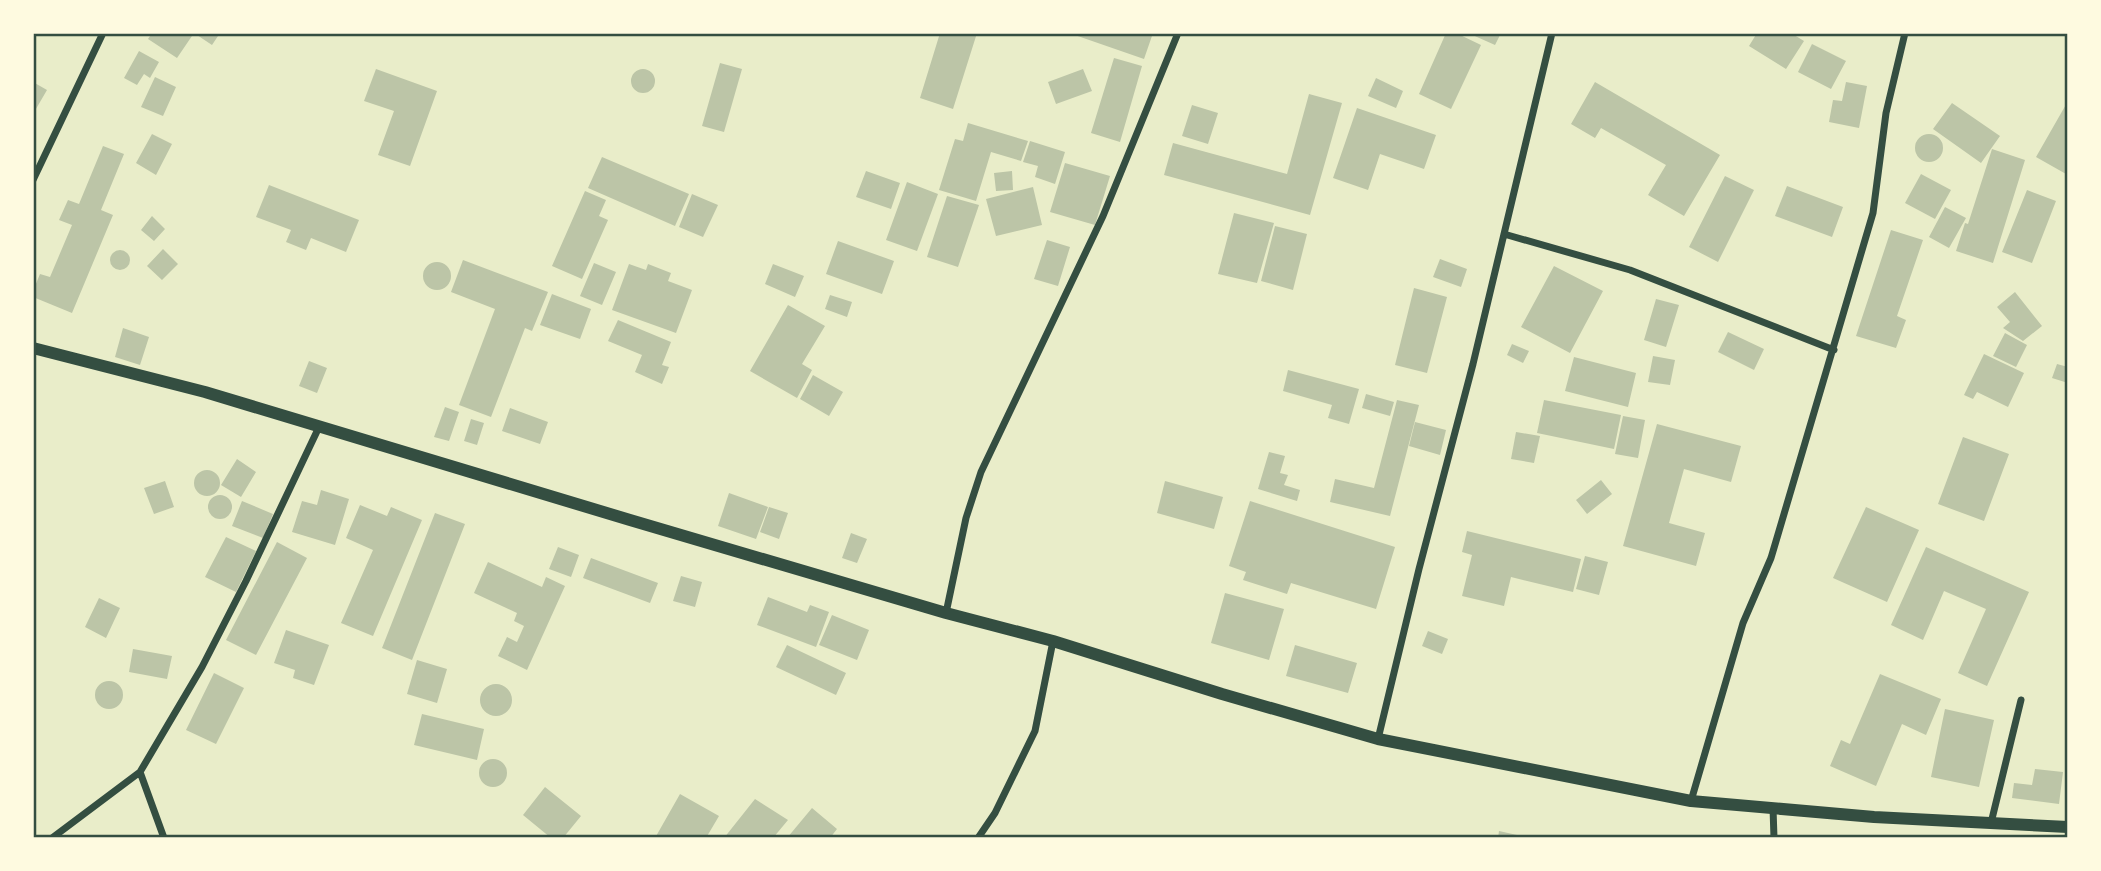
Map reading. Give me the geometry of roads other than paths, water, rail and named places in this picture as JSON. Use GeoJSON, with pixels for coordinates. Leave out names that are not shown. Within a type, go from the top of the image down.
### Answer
{"type":"FeatureCollection","features":[{"type":"Feature","properties":{"kind":"street"},"geometry":{"type":"LineString","coordinates":[[33,180],[103,33]]}},
{"type":"Feature","properties":{"kind":"street"},"geometry":{"type":"LineString","coordinates":[[946,613],[966,518],[981,472],[1103,216],[1178,33]]}},
{"type":"Feature","properties":{"kind":"street"},"geometry":{"type":"LineString","coordinates":[[1378,739],[1552,33]]}},
{"type":"Feature","properties":{"kind":"street"},"geometry":{"type":"LineString","coordinates":[[1691,801],[1743,623],[1771,558],[1873,213],[1886,113],[1905,33]]}},
{"type":"Feature","properties":{"kind":"street"},"geometry":{"type":"LineString","coordinates":[[1504,234],[1630,270],[1834,350]]}},
{"type":"Feature","properties":{"kind":"street"},"geometry":{"type":"LineString","coordinates":[[33,348],[205,392],[1378,739],[1691,801],[1874,817],[2068,827]]}},
{"type":"Feature","properties":{"kind":"street"},"geometry":{"type":"LineString","coordinates":[[52,838],[139,772],[202,667],[319,427]]}},
{"type":"Feature","properties":{"kind":"street"},"geometry":{"type":"LineString","coordinates":[[978,838],[995,813],[1035,731],[1053,641]]}},
{"type":"Feature","properties":{"kind":"street"},"geometry":{"type":"LineString","coordinates":[[1991,823],[2021,700]]}},
{"type":"Feature","properties":{"kind":"street"},"geometry":{"type":"LineString","coordinates":[[139,772],[164,838]]}},
{"type":"Feature","properties":{"kind":"street"},"geometry":{"type":"LineString","coordinates":[[1773,807],[1774,838]]}}]}
